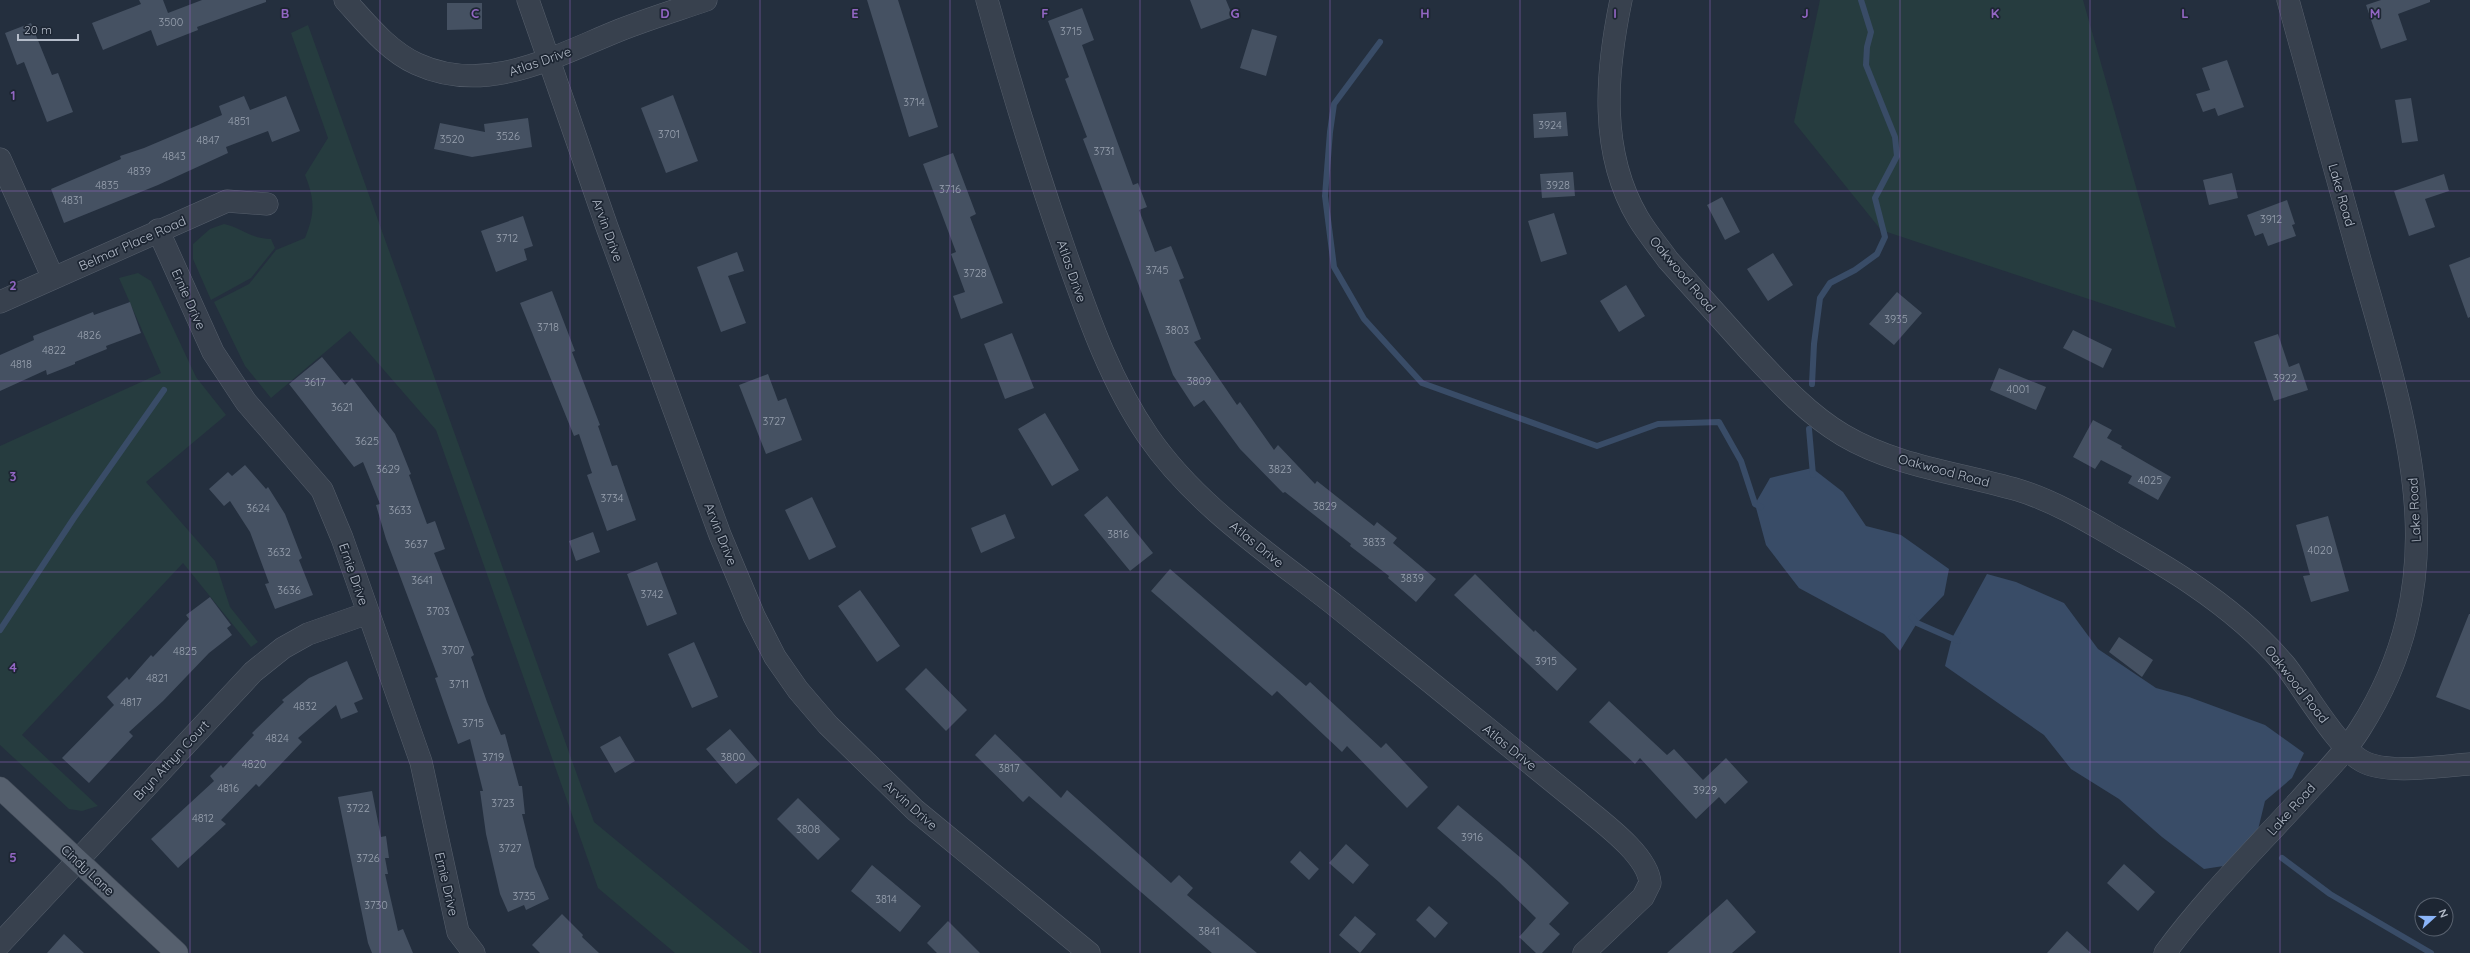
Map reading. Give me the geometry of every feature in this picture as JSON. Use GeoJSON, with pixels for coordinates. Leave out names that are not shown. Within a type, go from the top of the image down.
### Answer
{"type":"FeatureCollection","features":[{"type":"Feature","properties":{"kind":"main road","name":"Cindy Lane"},"geometry":{"type":"LineString","coordinates":[[0,788],[177,953]]}},
{"type":"Feature","properties":{"kind":"street","name":"Atlas Drive"},"geometry":{"type":"LineString","coordinates":[[345,0],[394,50],[418,64],[444,73],[462,76],[494,76],[521,70],[622,29],[706,0]]}},
{"type":"Feature","properties":{"kind":"street","name":"Arvin Drive"},"geometry":{"type":"LineString","coordinates":[[528,0],[548,60],[720,535],[754,616],[775,657],[798,690],[828,726],[915,810],[1089,953]]}},
{"type":"Feature","properties":{"kind":"street","name":"Atlas Drive"},"geometry":{"type":"LineString","coordinates":[[988,0],[1011,86],[1039,176],[1090,321],[1120,391],[1149,438],[1175,470],[1231,523],[1578,802],[1625,843],[1646,870],[1650,883],[1643,897],[1584,953]]}},
{"type":"Feature","properties":{"kind":"street","name":"Oakwood Road"},"geometry":{"type":"LineString","coordinates":[[1621,0],[1610,76],[1609,116],[1618,172],[1630,202],[1650,236],[1668,260],[1776,380],[1820,418],[1863,445],[1897,458],[2019,490],[2047,500],[2179,575],[2227,610],[2262,641],[2285,665],[2355,757],[2377,767],[2470,764]]}},
{"type":"Feature","properties":{"kind":"street","name":"Lake Road"},"geometry":{"type":"LineString","coordinates":[[2165,953],[2215,892],[2346,747],[2372,708],[2388,674],[2408,618],[2415,580],[2417,540],[2415,493],[2409,451],[2395,385],[2288,0]]}},
{"type":"Feature","properties":{"kind":"street"},"geometry":{"type":"LineString","coordinates":[[0,159],[53,278]]}},
{"type":"Feature","properties":{"kind":"street","name":"Belmar Place Road"},"geometry":{"type":"LineString","coordinates":[[0,302],[158,230],[227,201],[267,204]]}},
{"type":"Feature","properties":{"kind":"street","name":"Ernie Drive"},"geometry":{"type":"LineString","coordinates":[[158,230],[213,352],[246,402],[322,490],[421,762],[458,932],[474,953]]}},
{"type":"Feature","properties":{"kind":"street","name":"Bryn Athyn Court"},"geometry":{"type":"LineString","coordinates":[[0,944],[253,672],[283,648],[308,634],[368,613]]}},
{"type":"Feature","properties":{"kind":"green space"},"geometry":{"type":"Polygon","coordinates":[[[1820,0],[2083,0],[2176,328],[1881,230],[1794,122],[1820,0]]]}},
{"type":"Feature","properties":{"kind":"green space"},"geometry":{"type":"Polygon","coordinates":[[[308,25],[594,822],[753,953],[675,953],[598,888],[436,430],[350,331],[271,398],[245,366],[214,302],[249,284],[276,250],[305,238],[311,221],[312,199],[305,175],[328,138],[291,33],[308,25]]]}},
{"type":"Feature","properties":{"kind":"green space"},"geometry":{"type":"Polygon","coordinates":[[[224,224],[257,237],[271,239],[275,248],[251,278],[211,300],[193,259],[193,244],[210,229],[224,224]]]}},
{"type":"Feature","properties":{"kind":"green space"},"geometry":{"type":"Polygon","coordinates":[[[138,273],[151,281],[196,377],[226,415],[146,482],[215,561],[230,607],[258,642],[251,647],[183,563],[22,735],[98,806],[82,811],[69,809],[0,745],[0,446],[161,373],[119,278],[138,273]]]}},
{"type":"Feature","properties":{"kind":"water"},"geometry":{"type":"Polygon","coordinates":[[[1812,468],[1843,492],[1866,526],[1901,535],[1949,569],[1944,595],[1917,623],[1900,651],[1884,634],[1799,588],[1766,545],[1755,504],[1770,478],[1812,468]]]}},
{"type":"Feature","properties":{"kind":"water"},"geometry":{"type":"Polygon","coordinates":[[[1987,574],[2016,582],[2064,603],[2098,649],[2156,688],[2189,697],[2265,725],[2304,753],[2292,778],[2265,801],[2256,838],[2230,865],[2204,869],[2162,837],[2119,799],[2071,769],[2044,735],[1945,666],[1952,638],[1987,574]]]}},
{"type":"Feature","properties":{"kind":"building"},"geometry":{"type":"Polygon","coordinates":[[[139,0],[163,0],[168,13],[202,0],[266,0],[266,2],[197,27],[198,30],[157,46],[151,30],[103,50],[92,23],[141,4],[139,0]]]}},
{"type":"Feature","properties":{"kind":"building"},"geometry":{"type":"Polygon","coordinates":[[[867,0],[898,0],[938,127],[909,137],[867,0]]]}},
{"type":"Feature","properties":{"kind":"building"},"geometry":{"type":"Polygon","coordinates":[[[1190,0],[1226,0],[1233,17],[1201,29],[1190,0]]]}},
{"type":"Feature","properties":{"kind":"building"},"geometry":{"type":"Polygon","coordinates":[[[2381,0],[2430,0],[2430,2],[2398,14],[2407,40],[2381,49],[2366,5],[2381,0]]]}},
{"type":"Feature","properties":{"kind":"building"},"geometry":{"type":"Polygon","coordinates":[[[447,3],[482,3],[482,29],[447,30],[447,3]]]}},
{"type":"Feature","properties":{"kind":"building"},"geometry":{"type":"Polygon","coordinates":[[[1082,8],[1094,40],[1082,45],[1133,185],[1138,183],[1147,207],[1139,210],[1155,252],[1171,246],[1184,278],[1179,280],[1201,339],[1194,342],[1237,405],[1240,402],[1274,450],[1278,445],[1315,484],[1317,481],[1374,526],[1377,522],[1397,538],[1393,543],[1436,579],[1416,602],[1388,578],[1389,576],[1350,546],[1351,544],[1285,492],[1283,493],[1240,449],[1204,400],[1194,407],[1173,375],[1083,139],[1087,137],[1065,79],[1069,77],[1048,21],[1082,8]]]}},
{"type":"Feature","properties":{"kind":"building"},"geometry":{"type":"Polygon","coordinates":[[[31,23],[52,75],[58,73],[73,112],[47,122],[24,62],[17,65],[5,33],[31,23]]]}},
{"type":"Feature","properties":{"kind":"building"},"geometry":{"type":"Polygon","coordinates":[[[1252,29],[1277,36],[1266,76],[1240,68],[1252,29]]]}},
{"type":"Feature","properties":{"kind":"building"},"geometry":{"type":"Polygon","coordinates":[[[2227,60],[2244,107],[2218,116],[2215,108],[2203,112],[2196,94],[2210,90],[2202,68],[2227,60]]]}},
{"type":"Feature","properties":{"kind":"building"},"geometry":{"type":"Polygon","coordinates":[[[673,95],[698,161],[666,173],[641,108],[673,95]]]}},
{"type":"Feature","properties":{"kind":"building"},"geometry":{"type":"Polygon","coordinates":[[[244,96],[250,110],[286,96],[300,131],[272,142],[268,131],[226,147],[228,153],[158,185],[64,223],[51,189],[121,159],[120,156],[144,148],[222,115],[219,106],[244,96]]]}},
{"type":"Feature","properties":{"kind":"building"},"geometry":{"type":"Polygon","coordinates":[[[2411,98],[2418,141],[2402,143],[2395,100],[2411,98]]]}},
{"type":"Feature","properties":{"kind":"building"},"geometry":{"type":"Polygon","coordinates":[[[1566,112],[1568,136],[1534,138],[1533,114],[1566,112]]]}},
{"type":"Feature","properties":{"kind":"building"},"geometry":{"type":"Polygon","coordinates":[[[528,118],[532,147],[472,157],[434,149],[440,123],[485,132],[484,124],[528,118]]]}},
{"type":"Feature","properties":{"kind":"building"},"geometry":{"type":"Polygon","coordinates":[[[953,153],[976,214],[970,217],[1003,303],[961,319],[953,296],[965,292],[951,254],[956,252],[923,164],[953,153]]]}},
{"type":"Feature","properties":{"kind":"building"},"geometry":{"type":"Polygon","coordinates":[[[1573,172],[1575,196],[1542,198],[1540,174],[1573,172]]]}},
{"type":"Feature","properties":{"kind":"building"},"geometry":{"type":"Polygon","coordinates":[[[2232,173],[2238,198],[2209,205],[2203,180],[2232,173]]]}},
{"type":"Feature","properties":{"kind":"building"},"geometry":{"type":"Polygon","coordinates":[[[2444,174],[2449,191],[2425,199],[2435,227],[2409,236],[2394,191],[2444,174]]]}},
{"type":"Feature","properties":{"kind":"building"},"geometry":{"type":"Polygon","coordinates":[[[1722,197],[1740,232],[1725,240],[1707,205],[1722,197]]]}},
{"type":"Feature","properties":{"kind":"building"},"geometry":{"type":"Polygon","coordinates":[[[2287,200],[2295,224],[2292,225],[2296,236],[2268,246],[2263,233],[2255,236],[2247,215],[2287,200]]]}},
{"type":"Feature","properties":{"kind":"building"},"geometry":{"type":"Polygon","coordinates":[[[1554,213],[1567,254],[1541,262],[1528,221],[1554,213]]]}},
{"type":"Feature","properties":{"kind":"building"},"geometry":{"type":"Polygon","coordinates":[[[523,216],[533,246],[524,249],[527,260],[496,272],[481,231],[523,216]]]}},
{"type":"Feature","properties":{"kind":"building"},"geometry":{"type":"Polygon","coordinates":[[[737,252],[744,271],[728,276],[746,323],[721,332],[697,267],[737,252]]]}},
{"type":"Feature","properties":{"kind":"building"},"geometry":{"type":"Polygon","coordinates":[[[1773,253],[1793,285],[1768,301],[1747,269],[1773,253]]]}},
{"type":"Feature","properties":{"kind":"building"},"geometry":{"type":"Polygon","coordinates":[[[2470,257],[2470,317],[2468,318],[2449,265],[2470,257]]]}},
{"type":"Feature","properties":{"kind":"building"},"geometry":{"type":"Polygon","coordinates":[[[1626,285],[1645,316],[1619,332],[1600,301],[1626,285]]]}},
{"type":"Feature","properties":{"kind":"building"},"geometry":{"type":"Polygon","coordinates":[[[552,291],[575,351],[572,352],[600,425],[598,426],[612,466],[617,465],[636,520],[607,531],[587,475],[592,473],[579,434],[574,436],[520,303],[552,291]]]}},
{"type":"Feature","properties":{"kind":"building"},"geometry":{"type":"Polygon","coordinates":[[[1897,292],[1922,313],[1894,345],[1869,324],[1897,292]]]}},
{"type":"Feature","properties":{"kind":"building"},"geometry":{"type":"Polygon","coordinates":[[[130,302],[141,333],[106,346],[107,349],[75,362],[75,364],[47,375],[46,370],[0,391],[0,355],[34,340],[33,336],[93,312],[94,315],[130,302]]]}},
{"type":"Feature","properties":{"kind":"building"},"geometry":{"type":"Polygon","coordinates":[[[2073,330],[2112,349],[2103,368],[2063,348],[2073,330]]]}},
{"type":"Feature","properties":{"kind":"building"},"geometry":{"type":"Polygon","coordinates":[[[1012,333],[1034,388],[1005,399],[984,344],[1012,333]]]}},
{"type":"Feature","properties":{"kind":"building"},"geometry":{"type":"Polygon","coordinates":[[[2278,334],[2289,367],[2299,363],[2308,390],[2274,401],[2254,342],[2278,334]]]}},
{"type":"Feature","properties":{"kind":"building"},"geometry":{"type":"Polygon","coordinates":[[[322,357],[345,385],[352,378],[395,434],[411,474],[409,475],[427,524],[435,521],[445,549],[434,553],[474,655],[471,657],[487,702],[501,735],[505,734],[519,786],[522,786],[525,814],[522,814],[535,867],[549,899],[526,910],[524,905],[508,912],[500,894],[486,834],[480,791],[483,791],[470,739],[458,744],[435,678],[438,677],[386,539],[376,505],[380,504],[363,462],[354,467],[289,384],[322,357]]]}},
{"type":"Feature","properties":{"kind":"building"},"geometry":{"type":"Polygon","coordinates":[[[1999,368],[2046,387],[2036,410],[1990,390],[1999,368]]]}},
{"type":"Feature","properties":{"kind":"building"},"geometry":{"type":"Polygon","coordinates":[[[768,374],[778,401],[786,398],[802,440],[766,454],[739,385],[768,374]]]}},
{"type":"Feature","properties":{"kind":"building"},"geometry":{"type":"Polygon","coordinates":[[[1045,413],[1079,470],[1052,486],[1018,429],[1045,413]]]}},
{"type":"Feature","properties":{"kind":"building"},"geometry":{"type":"Polygon","coordinates":[[[2093,420],[2112,430],[2107,438],[2122,446],[2121,448],[2171,477],[2158,500],[2128,483],[2132,476],[2101,460],[2095,469],[2073,457],[2093,420]]]}},
{"type":"Feature","properties":{"kind":"building"},"geometry":{"type":"Polygon","coordinates":[[[245,465],[266,489],[268,487],[285,514],[302,558],[299,560],[313,595],[275,609],[265,584],[269,583],[250,532],[230,501],[224,506],[209,489],[228,472],[232,476],[245,465]]]}},
{"type":"Feature","properties":{"kind":"building"},"geometry":{"type":"Polygon","coordinates":[[[1107,496],[1153,553],[1130,571],[1084,515],[1107,496]]]}},
{"type":"Feature","properties":{"kind":"building"},"geometry":{"type":"Polygon","coordinates":[[[812,497],[836,547],[809,560],[785,510],[812,497]]]}},
{"type":"Feature","properties":{"kind":"building"},"geometry":{"type":"Polygon","coordinates":[[[1005,514],[1015,538],[981,553],[971,528],[1005,514]]]}},
{"type":"Feature","properties":{"kind":"building"},"geometry":{"type":"Polygon","coordinates":[[[2328,516],[2349,591],[2311,602],[2303,576],[2310,575],[2296,525],[2328,516]]]}},
{"type":"Feature","properties":{"kind":"building"},"geometry":{"type":"Polygon","coordinates":[[[593,532],[600,552],[576,561],[569,541],[593,532]]]}},
{"type":"Feature","properties":{"kind":"building"},"geometry":{"type":"Polygon","coordinates":[[[657,562],[677,614],[647,626],[627,574],[657,562]]]}},
{"type":"Feature","properties":{"kind":"building"},"geometry":{"type":"Polygon","coordinates":[[[1170,569],[1306,686],[1310,682],[1381,748],[1386,743],[1428,787],[1407,808],[1347,746],[1342,752],[1277,691],[1272,696],[1151,591],[1170,569]]]}},
{"type":"Feature","properties":{"kind":"building"},"geometry":{"type":"Polygon","coordinates":[[[1475,574],[1534,632],[1535,630],[1577,669],[1557,691],[1454,595],[1475,574]]]}},
{"type":"Feature","properties":{"kind":"building"},"geometry":{"type":"Polygon","coordinates":[[[860,590],[900,646],[877,662],[838,606],[860,590]]]}},
{"type":"Feature","properties":{"kind":"building"},"geometry":{"type":"Polygon","coordinates":[[[210,597],[231,625],[227,628],[232,635],[209,653],[163,701],[129,732],[133,736],[89,783],[62,758],[114,705],[107,697],[127,677],[129,680],[151,655],[153,657],[189,619],[186,615],[210,597]]]}},
{"type":"Feature","properties":{"kind":"building"},"geometry":{"type":"Polygon","coordinates":[[[2470,614],[2470,710],[2436,697],[2470,614]]]}},
{"type":"Feature","properties":{"kind":"building"},"geometry":{"type":"Polygon","coordinates":[[[2119,637],[2153,660],[2142,677],[2109,652],[2119,637]]]}},
{"type":"Feature","properties":{"kind":"building"},"geometry":{"type":"Polygon","coordinates":[[[694,642],[718,697],[692,708],[668,654],[694,642]]]}},
{"type":"Feature","properties":{"kind":"building"},"geometry":{"type":"Polygon","coordinates":[[[347,661],[363,699],[354,703],[358,712],[341,719],[336,705],[298,738],[302,742],[259,787],[256,784],[221,820],[226,824],[178,868],[151,839],[214,781],[210,776],[221,765],[223,768],[254,735],[252,733],[284,702],[282,700],[309,678],[347,661]]]}},
{"type":"Feature","properties":{"kind":"building"},"geometry":{"type":"Polygon","coordinates":[[[926,668],[967,710],[946,731],[905,689],[926,668]]]}},
{"type":"Feature","properties":{"kind":"building"},"geometry":{"type":"Polygon","coordinates":[[[1609,701],[1667,755],[1674,749],[1703,780],[1726,758],[1748,782],[1725,804],[1719,797],[1696,819],[1640,758],[1635,764],[1589,722],[1609,701]]]}},
{"type":"Feature","properties":{"kind":"building"},"geometry":{"type":"Polygon","coordinates":[[[730,729],[760,764],[736,784],[706,749],[730,729]]]}},
{"type":"Feature","properties":{"kind":"building"},"geometry":{"type":"Polygon","coordinates":[[[995,734],[1061,798],[1067,790],[1171,883],[1179,875],[1193,888],[1187,895],[1257,953],[1212,953],[1029,796],[1023,802],[975,755],[995,734]]]}},
{"type":"Feature","properties":{"kind":"building"},"geometry":{"type":"Polygon","coordinates":[[[620,736],[635,761],[615,773],[600,747],[620,736]]]}},
{"type":"Feature","properties":{"kind":"building"},"geometry":{"type":"Polygon","coordinates":[[[372,791],[381,837],[386,836],[389,858],[385,858],[388,874],[385,874],[398,931],[403,929],[413,953],[372,953],[368,943],[338,797],[372,791]]]}},
{"type":"Feature","properties":{"kind":"building"},"geometry":{"type":"Polygon","coordinates":[[[798,798],[840,839],[818,860],[777,819],[798,798]]]}},
{"type":"Feature","properties":{"kind":"building"},"geometry":{"type":"Polygon","coordinates":[[[1458,805],[1521,858],[1569,903],[1549,924],[1560,934],[1542,953],[1536,953],[1519,937],[1536,918],[1499,882],[1437,828],[1458,805]]]}},
{"type":"Feature","properties":{"kind":"building"},"geometry":{"type":"Polygon","coordinates":[[[1346,844],[1369,865],[1353,884],[1329,863],[1346,844]]]}},
{"type":"Feature","properties":{"kind":"building"},"geometry":{"type":"Polygon","coordinates":[[[1300,851],[1319,869],[1309,880],[1290,862],[1300,851]]]}},
{"type":"Feature","properties":{"kind":"building"},"geometry":{"type":"Polygon","coordinates":[[[2124,864],[2155,892],[2138,911],[2107,883],[2124,864]]]}},
{"type":"Feature","properties":{"kind":"building"},"geometry":{"type":"Polygon","coordinates":[[[872,865],[921,906],[900,932],[851,891],[872,865]]]}},
{"type":"Feature","properties":{"kind":"building"},"geometry":{"type":"Polygon","coordinates":[[[1727,899],[1756,932],[1732,953],[1667,953],[1727,899]]]}},
{"type":"Feature","properties":{"kind":"building"},"geometry":{"type":"Polygon","coordinates":[[[1429,906],[1448,923],[1435,938],[1416,920],[1429,906]]]}},
{"type":"Feature","properties":{"kind":"building"},"geometry":{"type":"Polygon","coordinates":[[[562,914],[583,935],[582,937],[599,953],[540,953],[532,945],[562,914]]]}},
{"type":"Feature","properties":{"kind":"building"},"geometry":{"type":"Polygon","coordinates":[[[1355,916],[1376,934],[1360,953],[1339,935],[1355,916]]]}},
{"type":"Feature","properties":{"kind":"building"},"geometry":{"type":"Polygon","coordinates":[[[948,921],[980,953],[937,953],[927,943],[948,921]]]}},
{"type":"Feature","properties":{"kind":"building"},"geometry":{"type":"Polygon","coordinates":[[[2067,931],[2091,953],[2047,953],[2067,931]]]}},
{"type":"Feature","properties":{"kind":"building"},"geometry":{"type":"Polygon","coordinates":[[[64,934],[84,953],[47,953],[64,934]]]}},
{"type":"Feature","properties":{"kind":"waterway"},"geometry":{"type":"LineString","coordinates":[[1812,384],[1814,344],[1820,298],[1830,283],[1855,270],[1877,254],[1885,237],[1875,198],[1897,156],[1895,137],[1866,65],[1867,47],[1871,32],[1861,0]]}},
{"type":"Feature","properties":{"kind":"waterway"},"geometry":{"type":"LineString","coordinates":[[1380,42],[1334,104],[1330,132],[1325,196],[1334,267],[1364,319],[1422,383],[1597,446],[1658,424],[1719,422],[1741,461],[1755,504],[1761,507]]}},
{"type":"Feature","properties":{"kind":"waterway"},"geometry":{"type":"LineString","coordinates":[[0,630],[74,518],[164,390]]}},
{"type":"Feature","properties":{"kind":"waterway"},"geometry":{"type":"LineString","coordinates":[[1809,429],[1813,475]]}},
{"type":"Feature","properties":{"kind":"waterway"},"geometry":{"type":"LineString","coordinates":[[1912,617],[1917,623],[1958,641]]}},
{"type":"Feature","properties":{"kind":"waterway"},"geometry":{"type":"LineString","coordinates":[[2282,858],[2330,894],[2431,953]]}}]}
